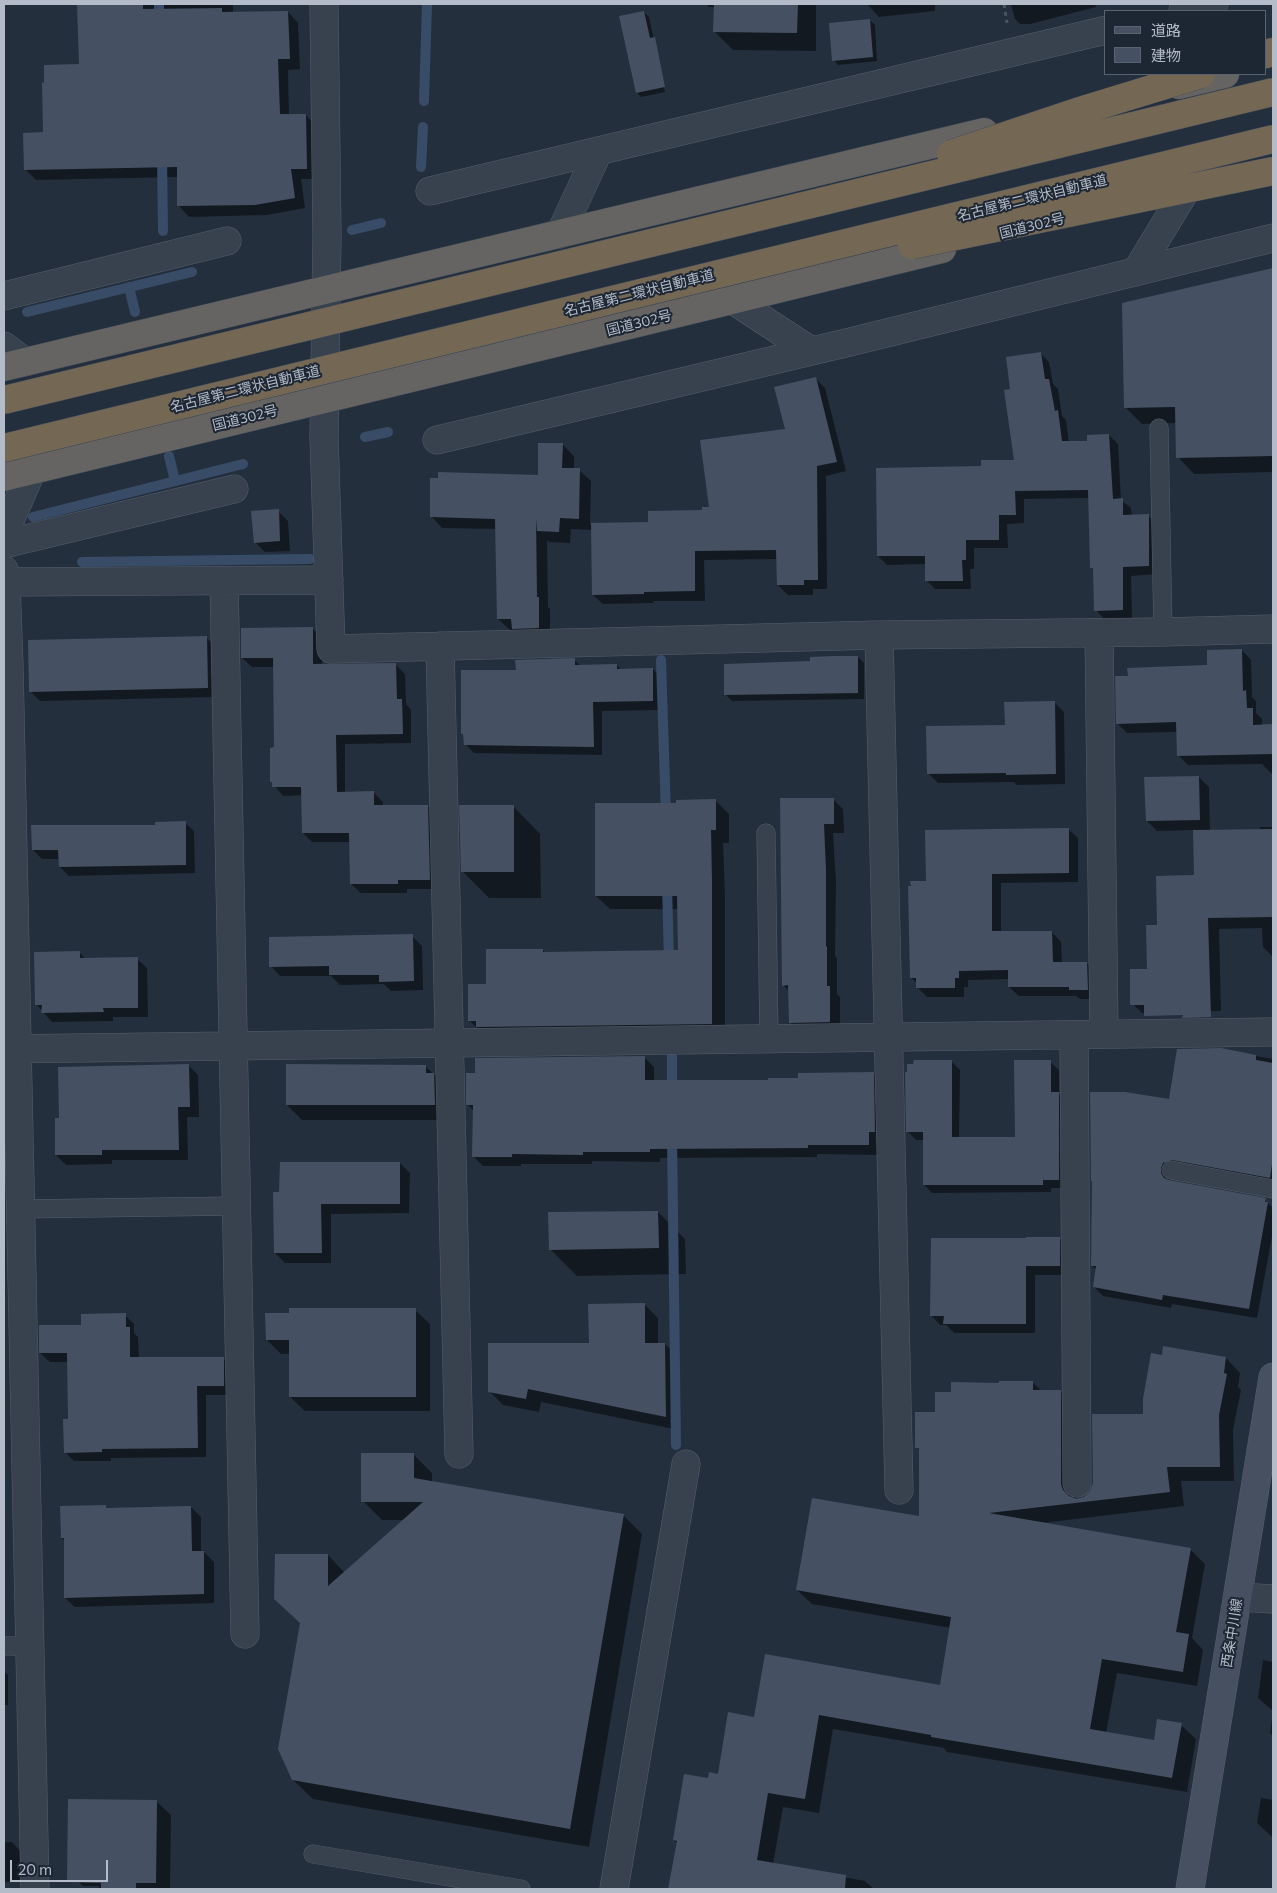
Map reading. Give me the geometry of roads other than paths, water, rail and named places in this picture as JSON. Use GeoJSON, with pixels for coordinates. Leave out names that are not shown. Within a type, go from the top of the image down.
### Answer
{"type":"FeatureCollection","features":[{"type":"Feature","properties":{"kind":"highway"},"geometry":{"type":"LineString","coordinates":[[11,358],[326,290],[1208,75]]}},
{"type":"Feature","properties":{"kind":"highway"},"geometry":{"type":"LineString","coordinates":[[769,215],[1080,111],[1208,75]]}},
{"type":"Feature","properties":{"kind":"highway"},"geometry":{"type":"LineString","coordinates":[[4,400],[1273,92]]}},
{"type":"Feature","properties":{"kind":"highway","name":"名古屋第二環状自動車道"},"geometry":{"type":"LineString","coordinates":[[4,448],[1273,139]]}},
{"type":"Feature","properties":{"kind":"highway","name":"国道302号"},"geometry":{"type":"LineString","coordinates":[[4,477],[1273,167]]}},
{"type":"Feature","properties":{"kind":"highway"},"geometry":{"type":"LineString","coordinates":[[609,300],[782,272],[1273,171]]}},
{"type":"Feature","properties":{"kind":"main road","name":"西条中川線"},"geometry":{"type":"LineString","coordinates":[[1190,1889],[1273,1377]]}},
{"type":"Feature","properties":{"kind":"street"},"geometry":{"type":"LineString","coordinates":[[324,4],[326,290],[324,399],[331,649],[879,635],[1273,629]]}},
{"type":"Feature","properties":{"kind":"street"},"geometry":{"type":"LineString","coordinates":[[1187,10],[1214,4]]}},
{"type":"Feature","properties":{"kind":"street"},"geometry":{"type":"LineString","coordinates":[[430,191],[1104,30]]}},
{"type":"Feature","properties":{"kind":"street"},"geometry":{"type":"LineString","coordinates":[[560,234],[598,152]]}},
{"type":"Feature","properties":{"kind":"street"},"geometry":{"type":"LineString","coordinates":[[1136,272],[1187,188]]}},
{"type":"Feature","properties":{"kind":"street"},"geometry":{"type":"LineString","coordinates":[[437,440],[811,352],[1273,238]]}},
{"type":"Feature","properties":{"kind":"street"},"geometry":{"type":"LineString","coordinates":[[4,296],[227,241]]}},
{"type":"Feature","properties":{"kind":"street"},"geometry":{"type":"LineString","coordinates":[[733,300],[811,352]]}},
{"type":"Feature","properties":{"kind":"street"},"geometry":{"type":"LineString","coordinates":[[4,534],[32,470]]}},
{"type":"Feature","properties":{"kind":"street"},"geometry":{"type":"LineString","coordinates":[[4,544],[234,489]]}},
{"type":"Feature","properties":{"kind":"street"},"geometry":{"type":"LineString","coordinates":[[35,1889],[17,1646],[20,1209],[10,1049],[5,576],[224,581],[329,580]]}},
{"type":"Feature","properties":{"kind":"street"},"geometry":{"type":"LineString","coordinates":[[224,581],[238,1206],[245,1634]]}},
{"type":"Feature","properties":{"kind":"street"},"geometry":{"type":"LineString","coordinates":[[1099,633],[1104,1034]]}},
{"type":"Feature","properties":{"kind":"street"},"geometry":{"type":"LineString","coordinates":[[879,635],[898,1490]]}},
{"type":"Feature","properties":{"kind":"street"},"geometry":{"type":"LineString","coordinates":[[440,646],[459,1454]]}},
{"type":"Feature","properties":{"kind":"street"},"geometry":{"type":"LineString","coordinates":[[10,1049],[1273,1032]]}},
{"type":"Feature","properties":{"kind":"street"},"geometry":{"type":"LineString","coordinates":[[1074,1035],[1077,1484]]}},
{"type":"Feature","properties":{"kind":"street"},"geometry":{"type":"LineString","coordinates":[[614,1889],[686,1464]]}},
{"type":"Feature","properties":{"kind":"street"},"geometry":{"type":"LineString","coordinates":[[1238,1597],[1273,1599]]}},
{"type":"Feature","properties":{"kind":"lane"},"geometry":{"type":"LineString","coordinates":[[1159,428],[1163,632]]}},
{"type":"Feature","properties":{"kind":"lane"},"geometry":{"type":"LineString","coordinates":[[766,834],[769,1039]]}},
{"type":"Feature","properties":{"kind":"lane"},"geometry":{"type":"LineString","coordinates":[[1172,1170],[1273,1189]]}},
{"type":"Feature","properties":{"kind":"lane"},"geometry":{"type":"LineString","coordinates":[[20,1209],[238,1206]]}},
{"type":"Feature","properties":{"kind":"lane"},"geometry":{"type":"LineString","coordinates":[[313,1854],[521,1889]]}},
{"type":"Feature","properties":{"kind":"waterway"},"geometry":{"type":"LineString","coordinates":[[159,4],[159,23]]}},
{"type":"Feature","properties":{"kind":"waterway"},"geometry":{"type":"LineString","coordinates":[[424,101],[427,4]]}},
{"type":"Feature","properties":{"kind":"waterway"},"geometry":{"type":"LineString","coordinates":[[421,167],[423,127]]}},
{"type":"Feature","properties":{"kind":"waterway"},"geometry":{"type":"LineString","coordinates":[[162,155],[163,231]]}},
{"type":"Feature","properties":{"kind":"waterway"},"geometry":{"type":"LineString","coordinates":[[352,230],[381,223]]}},
{"type":"Feature","properties":{"kind":"waterway"},"geometry":{"type":"LineString","coordinates":[[27,312],[192,272]]}},
{"type":"Feature","properties":{"kind":"waterway"},"geometry":{"type":"LineString","coordinates":[[129,287],[135,312]]}},
{"type":"Feature","properties":{"kind":"waterway"},"geometry":{"type":"LineString","coordinates":[[365,437],[388,432]]}},
{"type":"Feature","properties":{"kind":"waterway"},"geometry":{"type":"LineString","coordinates":[[169,456],[175,481]]}},
{"type":"Feature","properties":{"kind":"waterway"},"geometry":{"type":"LineString","coordinates":[[33,517],[243,464]]}},
{"type":"Feature","properties":{"kind":"waterway"},"geometry":{"type":"LineString","coordinates":[[82,562],[310,559]]}},
{"type":"Feature","properties":{"kind":"waterway"},"geometry":{"type":"LineString","coordinates":[[661,660],[666,816]]}},
{"type":"Feature","properties":{"kind":"waterway"},"geometry":{"type":"LineString","coordinates":[[667,883],[669,964]]}},
{"type":"Feature","properties":{"kind":"waterway"},"geometry":{"type":"LineString","coordinates":[[672,1056],[672,1094]]}},
{"type":"Feature","properties":{"kind":"waterway"},"geometry":{"type":"LineString","coordinates":[[672,1136],[676,1445]]}}]}
